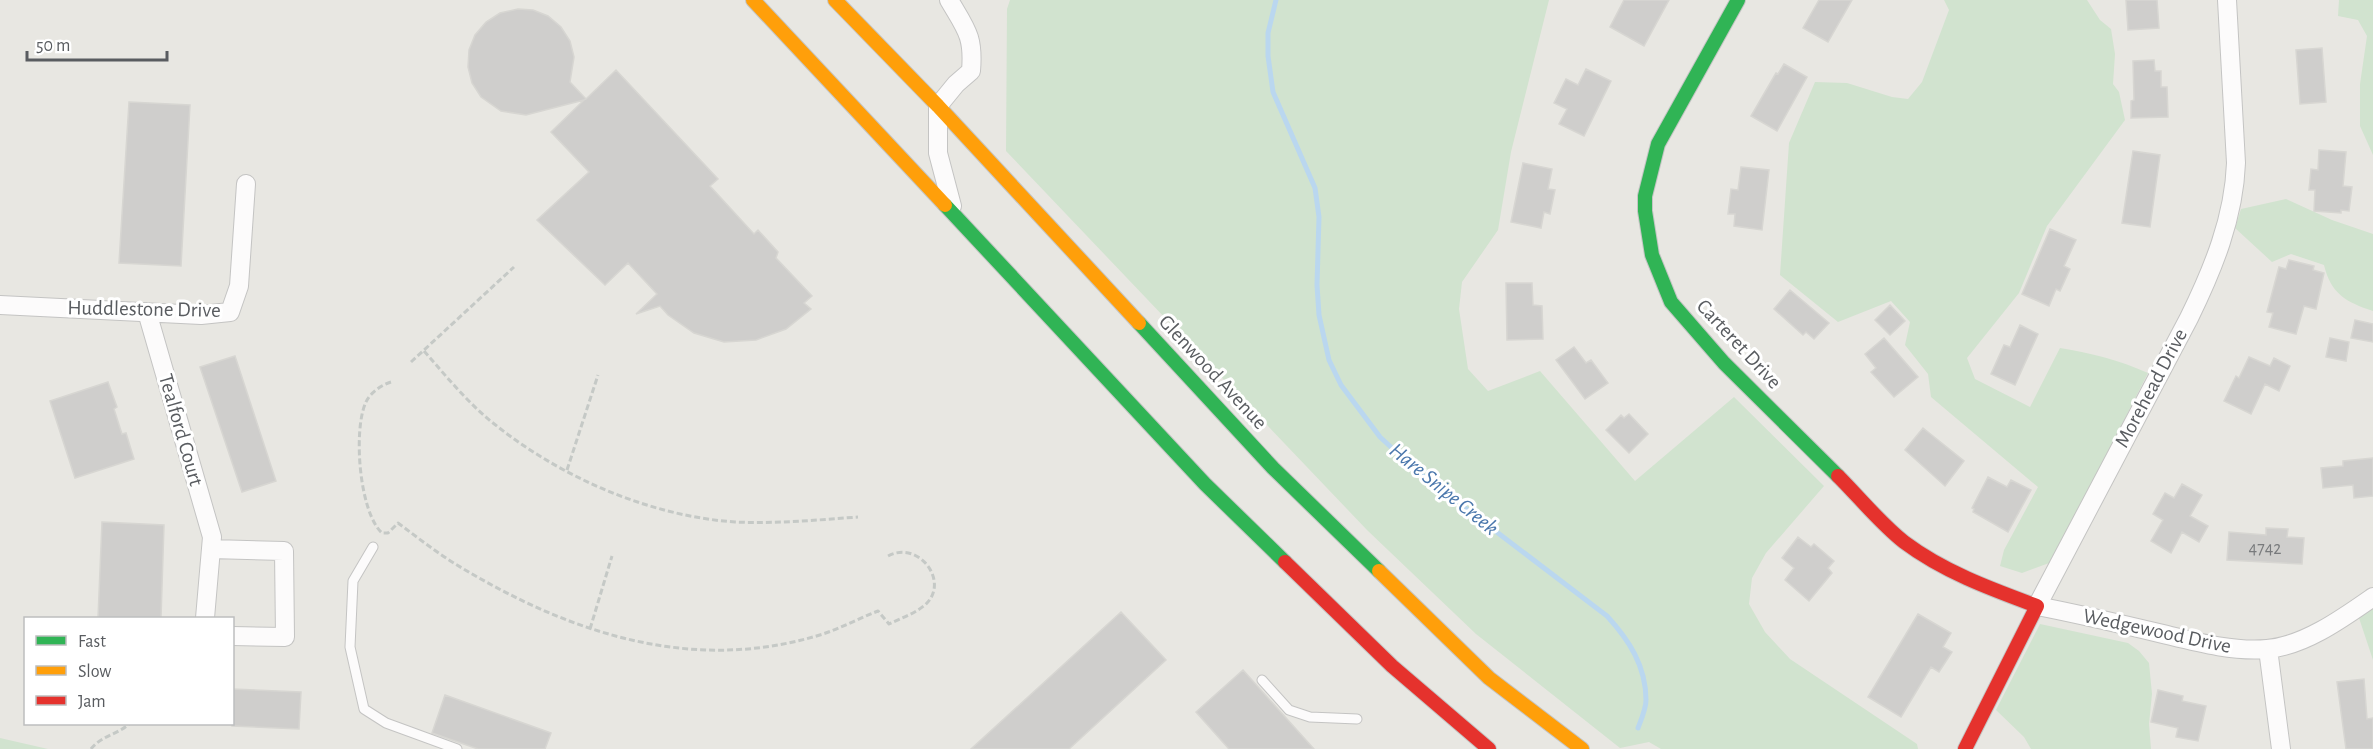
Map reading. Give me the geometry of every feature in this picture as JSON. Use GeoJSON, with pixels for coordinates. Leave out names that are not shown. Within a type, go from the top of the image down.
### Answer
{"type":"FeatureCollection","features":[{"type":"Feature","properties":{"kind":"main road"},"geometry":{"type":"LineString","coordinates":[[753,0],[1205,484],[1392,666],[1489,749]]}},
{"type":"Feature","properties":{"kind":"main road","name":"Glenwood Avenue"},"geometry":{"type":"LineString","coordinates":[[835,0],[938,106],[1273,468],[1489,678],[1582,749]]}},
{"type":"Feature","properties":{"kind":"main road","name":"Carteret Drive"},"geometry":{"type":"LineString","coordinates":[[1738,0],[1658,144],[1652,164],[1645,196],[1645,211],[1652,255],[1667,294],[1682,316],[1724,363],[1903,541],[1946,568],[1980,585],[2037,606]]}},
{"type":"Feature","properties":{"kind":"main road","name":"Morehead Drive"},"geometry":{"type":"LineString","coordinates":[[1965,749],[2037,606]]}},
{"type":"Feature","properties":{"kind":"street"},"geometry":{"type":"LineString","coordinates":[[949,0],[970,35],[972,51],[971,71],[956,84],[938,106],[938,153],[954,213]]}},
{"type":"Feature","properties":{"kind":"street","name":"Morehead Drive"},"geometry":{"type":"LineString","coordinates":[[2037,606],[2189,318],[2207,280],[2225,231],[2236,177],[2227,0]]}},
{"type":"Feature","properties":{"kind":"street","name":"Huddlestone Drive"},"geometry":{"type":"LineString","coordinates":[[0,304],[201,315],[230,312],[239,286],[246,184]]}},
{"type":"Feature","properties":{"kind":"street","name":"Tealford Court"},"geometry":{"type":"LineString","coordinates":[[147,312],[212,537],[205,617]]}},
{"type":"Feature","properties":{"kind":"street"},"geometry":{"type":"LineString","coordinates":[[211,549],[284,551],[285,637],[234,636]]}},
{"type":"Feature","properties":{"kind":"street","name":"Wedgewood Drive"},"geometry":{"type":"LineString","coordinates":[[2037,606],[2191,641],[2240,649],[2268,649],[2312,634],[2373,597]]}},
{"type":"Feature","properties":{"kind":"street"},"geometry":{"type":"LineString","coordinates":[[2268,649],[2281,749]]}},
{"type":"Feature","properties":{"kind":"lane"},"geometry":{"type":"LineString","coordinates":[[373,547],[353,581],[350,648],[364,709],[386,723],[457,749]]}},
{"type":"Feature","properties":{"kind":"lane"},"geometry":{"type":"LineString","coordinates":[[1262,680],[1289,710],[1310,717],[1357,719]]}},
{"type":"Feature","properties":{"kind":"path"},"geometry":{"type":"LineString","coordinates":[[411,362],[514,267]]}},
{"type":"Feature","properties":{"kind":"path"},"geometry":{"type":"LineString","coordinates":[[424,351],[463,396],[492,423],[527,448],[590,482],[644,504],[733,522],[778,523],[858,517]]}},
{"type":"Feature","properties":{"kind":"path"},"geometry":{"type":"LineString","coordinates":[[567,470],[598,375]]}},
{"type":"Feature","properties":{"kind":"path"},"geometry":{"type":"LineString","coordinates":[[391,382],[382,385],[366,400],[359,421],[363,487],[371,516],[378,529],[382,533],[388,533],[398,523],[455,564],[492,585],[536,608],[590,630],[637,643],[702,650],[745,649],[823,634],[878,611],[889,624],[928,602],[933,587],[931,568],[922,559],[906,551],[897,551],[888,556]]}},
{"type":"Feature","properties":{"kind":"path"},"geometry":{"type":"LineString","coordinates":[[590,630],[612,556]]}},
{"type":"Feature","properties":{"kind":"path"},"geometry":{"type":"LineString","coordinates":[[91,749],[98,740],[127,725]]}},
{"type":"Feature","properties":{"kind":"green space"},"geometry":{"type":"Polygon","coordinates":[[[1010,0],[1549,0],[1511,152],[1498,230],[1462,282],[1459,309],[1468,369],[1488,391],[1540,371],[1635,481],[1734,397],[1824,486],[1766,553],[1752,578],[1749,604],[1765,632],[1790,659],[1917,744],[1918,749],[1661,749],[1649,742],[1620,748],[1476,634],[1367,530],[1006,151],[1007,9],[1010,0]]]}},
{"type":"Feature","properties":{"kind":"green space"},"geometry":{"type":"Polygon","coordinates":[[[1944,0],[2087,0],[2100,20],[2111,29],[2115,54],[2113,84],[2119,92],[2125,120],[2047,226],[2019,293],[1967,358],[1975,379],[2030,407],[2060,348],[2105,358],[2148,373],[2052,562],[2022,573],[2000,566],[2004,550],[2038,487],[1931,397],[1928,374],[1905,345],[1910,322],[1891,301],[1838,322],[1780,275],[1789,143],[1815,82],[1847,83],[1892,97],[1908,99],[1922,82],[1949,10],[1944,0]]]}},
{"type":"Feature","properties":{"kind":"green space"},"geometry":{"type":"Polygon","coordinates":[[[2339,0],[2373,0],[2373,155],[2360,126],[2360,84],[2367,36],[2358,20],[2338,16],[2339,0]]]}},
{"type":"Feature","properties":{"kind":"green space"},"geometry":{"type":"Polygon","coordinates":[[[2286,199],[2332,220],[2373,234],[2373,311],[2341,296],[2331,283],[2324,265],[2291,254],[2272,262],[2235,228],[2241,209],[2286,199]]]}},
{"type":"Feature","properties":{"kind":"green space"},"geometry":{"type":"Polygon","coordinates":[[[2373,604],[2373,660],[2358,615],[2373,604]]]}},
{"type":"Feature","properties":{"kind":"green space"},"geometry":{"type":"Polygon","coordinates":[[[2040,624],[2128,643],[2139,651],[2149,663],[2152,694],[2149,724],[2151,749],[2031,749],[2024,737],[1996,710],[2040,624]]]}},
{"type":"Feature","properties":{"kind":"green space"},"geometry":{"type":"Polygon","coordinates":[[[0,738],[48,749],[0,749],[0,738]]]}},
{"type":"Feature","properties":{"kind":"building"},"geometry":{"type":"Polygon","coordinates":[[[1624,0],[1669,0],[1644,46],[1610,27],[1624,0]]]}},
{"type":"Feature","properties":{"kind":"building"},"geometry":{"type":"Polygon","coordinates":[[[1819,0],[1852,0],[1828,42],[1803,28],[1819,0]]]}},
{"type":"Feature","properties":{"kind":"building"},"geometry":{"type":"Polygon","coordinates":[[[2126,0],[2157,0],[2159,28],[2128,30],[2126,0]]]}},
{"type":"Feature","properties":{"kind":"building"},"geometry":{"type":"Polygon","coordinates":[[[518,9],[533,10],[548,16],[561,27],[570,41],[574,57],[570,82],[586,99],[616,70],[718,179],[710,186],[754,234],[758,230],[778,252],[776,258],[812,296],[804,303],[811,309],[786,329],[756,340],[724,342],[694,333],[668,315],[660,306],[636,314],[657,294],[628,263],[605,285],[537,220],[589,172],[551,132],[584,100],[526,115],[501,111],[481,97],[472,83],[468,67],[469,50],[475,35],[486,22],[500,13],[518,9]]]}},
{"type":"Feature","properties":{"kind":"building"},"geometry":{"type":"Polygon","coordinates":[[[2322,48],[2326,102],[2300,104],[2296,50],[2322,48]]]}},
{"type":"Feature","properties":{"kind":"building"},"geometry":{"type":"Polygon","coordinates":[[[2154,60],[2155,71],[2161,71],[2161,87],[2167,87],[2168,117],[2131,118],[2131,101],[2134,100],[2133,61],[2154,60]]]}},
{"type":"Feature","properties":{"kind":"building"},"geometry":{"type":"Polygon","coordinates":[[[1784,64],[1807,77],[1777,131],[1751,116],[1776,73],[1778,74],[1784,64]]]}},
{"type":"Feature","properties":{"kind":"building"},"geometry":{"type":"Polygon","coordinates":[[[1586,69],[1611,81],[1584,136],[1559,124],[1567,109],[1554,103],[1566,79],[1578,85],[1586,69]]]}},
{"type":"Feature","properties":{"kind":"building"},"geometry":{"type":"Polygon","coordinates":[[[129,102],[190,105],[181,266],[119,263],[129,102]]]}},
{"type":"Feature","properties":{"kind":"building"},"geometry":{"type":"Polygon","coordinates":[[[2319,150],[2346,152],[2343,186],[2352,187],[2349,211],[2341,210],[2341,213],[2314,211],[2315,190],[2309,190],[2311,169],[2318,170],[2319,150]]]}},
{"type":"Feature","properties":{"kind":"building"},"geometry":{"type":"Polygon","coordinates":[[[2133,151],[2160,155],[2150,227],[2122,223],[2133,151]]]}},
{"type":"Feature","properties":{"kind":"building"},"geometry":{"type":"Polygon","coordinates":[[[1523,163],[1552,169],[1548,189],[1555,190],[1550,214],[1544,212],[1541,228],[1511,222],[1523,163]]]}},
{"type":"Feature","properties":{"kind":"building"},"geometry":{"type":"Polygon","coordinates":[[[1741,167],[1769,170],[1762,230],[1734,226],[1735,214],[1728,214],[1731,189],[1738,190],[1741,167]]]}},
{"type":"Feature","properties":{"kind":"building"},"geometry":{"type":"Polygon","coordinates":[[[2050,229],[2076,240],[2064,266],[2070,269],[2060,291],[2056,289],[2049,306],[2022,294],[2050,229]]]}},
{"type":"Feature","properties":{"kind":"building"},"geometry":{"type":"Polygon","coordinates":[[[2289,260],[2314,266],[2313,270],[2324,273],[2316,309],[2304,306],[2296,334],[2269,327],[2273,313],[2267,312],[2279,267],[2286,269],[2289,260]]]}},
{"type":"Feature","properties":{"kind":"building"},"geometry":{"type":"Polygon","coordinates":[[[1506,283],[1532,283],[1533,305],[1542,306],[1543,339],[1507,340],[1506,283]]]}},
{"type":"Feature","properties":{"kind":"building"},"geometry":{"type":"Polygon","coordinates":[[[1790,290],[1829,323],[1814,339],[1806,332],[1803,335],[1774,309],[1790,290]]]}},
{"type":"Feature","properties":{"kind":"building"},"geometry":{"type":"Polygon","coordinates":[[[1890,305],[1905,321],[1890,335],[1875,320],[1890,305]]]}},
{"type":"Feature","properties":{"kind":"building"},"geometry":{"type":"Polygon","coordinates":[[[2355,320],[2373,324],[2373,342],[2351,338],[2355,320]]]}},
{"type":"Feature","properties":{"kind":"building"},"geometry":{"type":"Polygon","coordinates":[[[2020,325],[2038,334],[2015,385],[1991,374],[2004,345],[2010,347],[2020,325]]]}},
{"type":"Feature","properties":{"kind":"building"},"geometry":{"type":"Polygon","coordinates":[[[1884,338],[1918,377],[1894,397],[1871,372],[1876,368],[1865,354],[1884,338]]]}},
{"type":"Feature","properties":{"kind":"building"},"geometry":{"type":"Polygon","coordinates":[[[2330,338],[2349,342],[2346,361],[2326,357],[2330,338]]]}},
{"type":"Feature","properties":{"kind":"building"},"geometry":{"type":"Polygon","coordinates":[[[1574,347],[1586,363],[1591,360],[1608,383],[1585,399],[1556,360],[1574,347]]]}},
{"type":"Feature","properties":{"kind":"building"},"geometry":{"type":"Polygon","coordinates":[[[235,356],[276,481],[242,492],[200,367],[235,356]]]}},
{"type":"Feature","properties":{"kind":"building"},"geometry":{"type":"Polygon","coordinates":[[[2249,357],[2270,366],[2274,358],[2290,366],[2279,391],[2265,384],[2251,414],[2224,401],[2236,376],[2239,378],[2249,357]]]}},
{"type":"Feature","properties":{"kind":"building"},"geometry":{"type":"Polygon","coordinates":[[[108,382],[117,407],[114,409],[122,434],[126,433],[134,459],[75,478],[50,401],[108,382]]]}},
{"type":"Feature","properties":{"kind":"building"},"geometry":{"type":"Polygon","coordinates":[[[1629,414],[1648,434],[1629,453],[1606,430],[1621,415],[1624,418],[1629,414]]]}},
{"type":"Feature","properties":{"kind":"building"},"geometry":{"type":"Polygon","coordinates":[[[1923,428],[1964,461],[1945,486],[1905,450],[1923,428]]]}},
{"type":"Feature","properties":{"kind":"building"},"geometry":{"type":"Polygon","coordinates":[[[2373,458],[2373,496],[2354,498],[2353,485],[2323,488],[2321,468],[2343,466],[2343,461],[2373,458]]]}},
{"type":"Feature","properties":{"kind":"building"},"geometry":{"type":"Polygon","coordinates":[[[1988,477],[2007,487],[2011,480],[2031,490],[2008,532],[1973,512],[1972,508],[1988,477]]]}},
{"type":"Feature","properties":{"kind":"building"},"geometry":{"type":"Polygon","coordinates":[[[2182,484],[2202,495],[2190,516],[2208,526],[2199,542],[2182,532],[2171,553],[2151,541],[2163,520],[2153,514],[2165,493],[2174,498],[2182,484]]]}},
{"type":"Feature","properties":{"kind":"building"},"geometry":{"type":"Polygon","coordinates":[[[102,522],[164,525],[161,617],[98,617],[102,522]]]}},
{"type":"Feature","properties":{"kind":"building"},"geometry":{"type":"Polygon","coordinates":[[[2266,528],[2288,529],[2287,537],[2304,538],[2302,564],[2227,560],[2229,532],[2266,535],[2266,528]]]}},
{"type":"Feature","properties":{"kind":"building"},"geometry":{"type":"Polygon","coordinates":[[[1798,537],[1811,547],[1814,544],[1834,561],[1828,568],[1832,573],[1809,601],[1785,580],[1794,568],[1782,558],[1798,537]]]}},
{"type":"Feature","properties":{"kind":"building"},"geometry":{"type":"Polygon","coordinates":[[[1121,612],[1166,660],[1069,749],[971,749],[1121,612]]]}},
{"type":"Feature","properties":{"kind":"building"},"geometry":{"type":"Polygon","coordinates":[[[1918,614],[1951,633],[1943,647],[1952,652],[1939,672],[1931,667],[1901,717],[1868,697],[1918,614]]]}},
{"type":"Feature","properties":{"kind":"building"},"geometry":{"type":"Polygon","coordinates":[[[1243,670],[1314,749],[1229,749],[1196,712],[1243,670]]]}},
{"type":"Feature","properties":{"kind":"building"},"geometry":{"type":"Polygon","coordinates":[[[2364,679],[2367,719],[2373,718],[2373,749],[2346,749],[2337,682],[2364,679]]]}},
{"type":"Feature","properties":{"kind":"building"},"geometry":{"type":"Polygon","coordinates":[[[234,689],[301,692],[299,729],[232,726],[234,725],[234,689]]]}},
{"type":"Feature","properties":{"kind":"building"},"geometry":{"type":"Polygon","coordinates":[[[2158,690],[2183,696],[2182,701],[2206,706],[2198,741],[2176,737],[2178,728],[2151,722],[2158,690]]]}},
{"type":"Feature","properties":{"kind":"building"},"geometry":{"type":"Polygon","coordinates":[[[445,695],[551,733],[545,749],[478,749],[432,733],[445,695]]]}},
{"type":"Feature","properties":{"kind":"waterway","name":"Hare Snipe Creek"},"geometry":{"type":"LineString","coordinates":[[1276,0],[1268,33],[1268,56],[1273,92],[1315,188],[1319,217],[1317,285],[1319,315],[1329,360],[1341,385],[1380,437],[1418,472],[1607,616],[1615,625],[1635,654],[1643,676],[1646,703],[1638,728]]}},
{"type":"Feature","properties":{"kind":"traffic: fast"},"geometry":{"type":"LineString","coordinates":[[1738,0],[1658,144],[1645,196],[1652,255],[1671,302],[1724,363],[1838,476]]}},
{"type":"Feature","properties":{"kind":"traffic: fast"},"geometry":{"type":"LineString","coordinates":[[945,205],[1205,484],[1285,562]]}},
{"type":"Feature","properties":{"kind":"traffic: fast"},"geometry":{"type":"LineString","coordinates":[[1139,323],[1273,468],[1379,571]]}},
{"type":"Feature","properties":{"kind":"traffic: slow"},"geometry":{"type":"LineString","coordinates":[[753,0],[945,205]]}},
{"type":"Feature","properties":{"kind":"traffic: slow"},"geometry":{"type":"LineString","coordinates":[[835,0],[938,106],[1139,323]]}},
{"type":"Feature","properties":{"kind":"traffic: slow"},"geometry":{"type":"LineString","coordinates":[[1379,571],[1489,678],[1582,749]]}},
{"type":"Feature","properties":{"kind":"traffic: jam"},"geometry":{"type":"LineString","coordinates":[[1838,476],[1887,527],[1919,553],[1968,579],[2037,606],[1965,749]]}},
{"type":"Feature","properties":{"kind":"traffic: jam"},"geometry":{"type":"LineString","coordinates":[[1285,562],[1392,666],[1489,749]]}}]}
